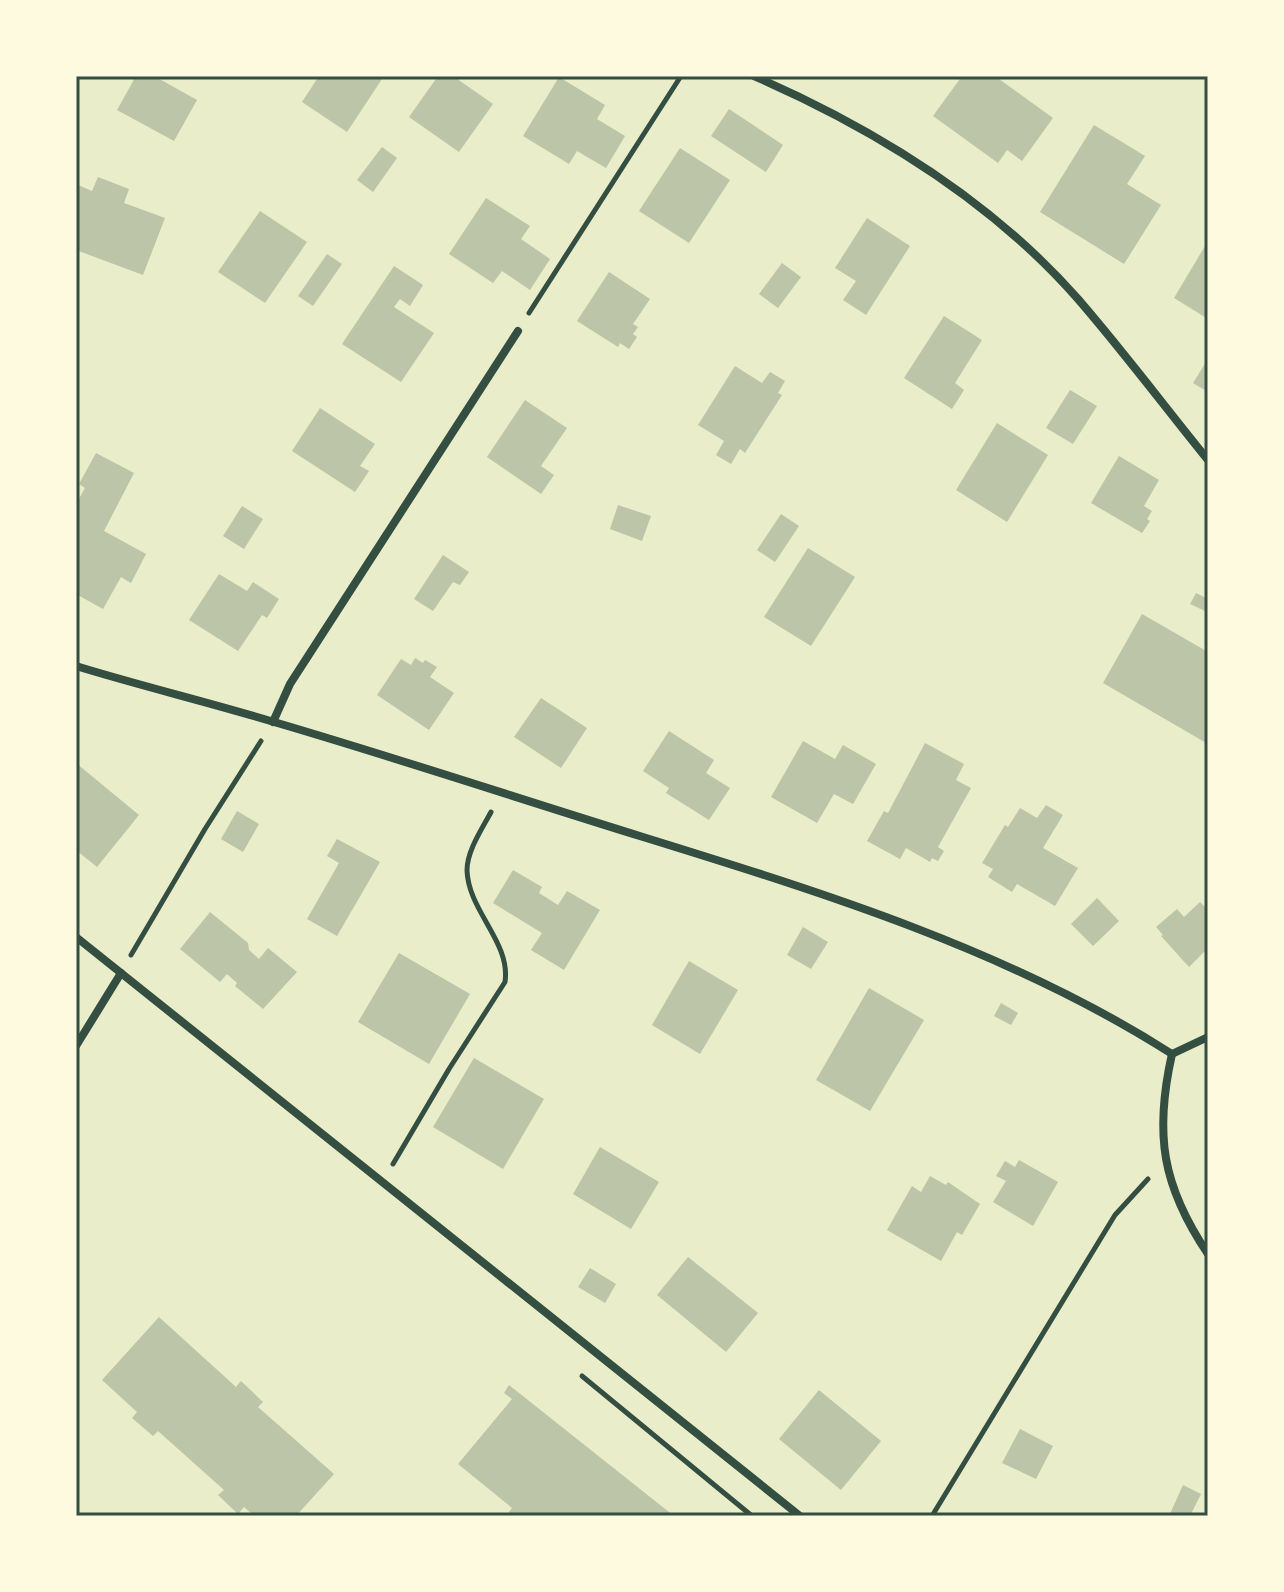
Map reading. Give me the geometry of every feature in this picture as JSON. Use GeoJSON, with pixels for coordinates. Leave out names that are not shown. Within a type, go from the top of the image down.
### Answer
{"type":"FeatureCollection","features":[{"type":"Feature","properties":{"kind":"street"},"geometry":{"type":"LineString","coordinates":[[754,76],[872,133],[962,194],[1006,231],[1077,298],[1208,460]]}},
{"type":"Feature","properties":{"kind":"street"},"geometry":{"type":"LineString","coordinates":[[273,722],[290,684],[518,331]]}},
{"type":"Feature","properties":{"kind":"street"},"geometry":{"type":"LineString","coordinates":[[76,666],[273,722],[718,860],[869,911],[977,953],[1136,1031],[1172,1054]]}},
{"type":"Feature","properties":{"kind":"street"},"geometry":{"type":"LineString","coordinates":[[76,937],[800,1516]]}},
{"type":"Feature","properties":{"kind":"street"},"geometry":{"type":"LineString","coordinates":[[76,1046],[121,973]]}},
{"type":"Feature","properties":{"kind":"street"},"geometry":{"type":"LineString","coordinates":[[1172,1054],[1208,1037]]}},
{"type":"Feature","properties":{"kind":"street"},"geometry":{"type":"LineString","coordinates":[[1172,1054],[1162,1134],[1165,1160],[1174,1195],[1189,1227],[1208,1254]]}},
{"type":"Feature","properties":{"kind":"path"},"geometry":{"type":"LineString","coordinates":[[518,331],[681,76]]}},
{"type":"Feature","properties":{"kind":"path"},"geometry":{"type":"LineString","coordinates":[[121,973],[205,829],[273,722]]}},
{"type":"Feature","properties":{"kind":"path"},"geometry":{"type":"LineString","coordinates":[[382,1182],[505,982],[507,966],[470,891],[467,868],[474,843],[500,793]]}},
{"type":"Feature","properties":{"kind":"path"},"geometry":{"type":"LineString","coordinates":[[932,1516],[1115,1215],[1165,1160]]}},
{"type":"Feature","properties":{"kind":"building"},"geometry":{"type":"Polygon","coordinates":[[[136,76],[154,76],[197,100],[174,141],[117,110],[136,76]]]}},
{"type":"Feature","properties":{"kind":"building"},"geometry":{"type":"Polygon","coordinates":[[[319,76],[384,76],[347,132],[302,102],[319,76]]]}},
{"type":"Feature","properties":{"kind":"building"},"geometry":{"type":"Polygon","coordinates":[[[438,76],[453,76],[493,104],[459,152],[409,117],[438,76]]]}},
{"type":"Feature","properties":{"kind":"building"},"geometry":{"type":"Polygon","coordinates":[[[962,76],[995,76],[1053,118],[1022,161],[1007,150],[998,163],[933,116],[962,76]]]}},
{"type":"Feature","properties":{"kind":"building"},"geometry":{"type":"Polygon","coordinates":[[[559,77],[605,105],[597,119],[625,136],[606,168],[577,151],[569,164],[523,136],[559,77]]]}},
{"type":"Feature","properties":{"kind":"building"},"geometry":{"type":"Polygon","coordinates":[[[729,109],[783,145],[766,172],[711,136],[729,109]]]}},
{"type":"Feature","properties":{"kind":"building"},"geometry":{"type":"Polygon","coordinates":[[[1094,125],[1145,156],[1127,184],[1161,205],[1124,264],[1040,212],[1094,125]]]}},
{"type":"Feature","properties":{"kind":"building"},"geometry":{"type":"Polygon","coordinates":[[[382,147],[397,158],[373,192],[357,180],[382,147]]]}},
{"type":"Feature","properties":{"kind":"building"},"geometry":{"type":"Polygon","coordinates":[[[680,148],[730,180],[689,243],[639,211],[680,148]]]}},
{"type":"Feature","properties":{"kind":"building"},"geometry":{"type":"Polygon","coordinates":[[[98,177],[129,189],[124,203],[165,218],[143,275],[76,250],[76,184],[92,191],[98,177]]]}},
{"type":"Feature","properties":{"kind":"building"},"geometry":{"type":"Polygon","coordinates":[[[486,198],[530,226],[521,239],[550,259],[530,290],[502,271],[493,283],[449,254],[486,198]]]}},
{"type":"Feature","properties":{"kind":"building"},"geometry":{"type":"Polygon","coordinates":[[[260,211],[307,242],[265,303],[218,272],[260,211]]]}},
{"type":"Feature","properties":{"kind":"building"},"geometry":{"type":"Polygon","coordinates":[[[867,218],[910,246],[866,315],[843,300],[856,281],[835,268],[867,218]]]}},
{"type":"Feature","properties":{"kind":"building"},"geometry":{"type":"Polygon","coordinates":[[[1208,241],[1208,319],[1174,298],[1208,241]]]}},
{"type":"Feature","properties":{"kind":"building"},"geometry":{"type":"Polygon","coordinates":[[[327,254],[342,264],[313,306],[298,296],[327,254]]]}},
{"type":"Feature","properties":{"kind":"building"},"geometry":{"type":"Polygon","coordinates":[[[782,263],[801,277],[778,308],[759,294],[782,263]]]}},
{"type":"Feature","properties":{"kind":"building"},"geometry":{"type":"Polygon","coordinates":[[[394,266],[423,285],[410,306],[400,299],[394,307],[434,333],[401,382],[342,344],[394,266]]]}},
{"type":"Feature","properties":{"kind":"building"},"geometry":{"type":"Polygon","coordinates":[[[609,272],[650,299],[633,324],[638,327],[633,334],[637,337],[629,349],[620,343],[618,347],[577,321],[609,272]]]}},
{"type":"Feature","properties":{"kind":"building"},"geometry":{"type":"Polygon","coordinates":[[[944,316],[982,340],[955,383],[964,390],[952,409],[904,378],[944,316]]]}},
{"type":"Feature","properties":{"kind":"building"},"geometry":{"type":"Polygon","coordinates":[[[1208,359],[1208,392],[1193,383],[1208,359]]]}},
{"type":"Feature","properties":{"kind":"building"},"geometry":{"type":"Polygon","coordinates":[[[735,366],[762,383],[770,372],[785,381],[778,393],[782,395],[745,453],[740,449],[731,464],[716,455],[724,441],[698,425],[735,366]]]}},
{"type":"Feature","properties":{"kind":"building"},"geometry":{"type":"Polygon","coordinates":[[[1070,390],[1097,406],[1073,444],[1046,428],[1070,390]]]}},
{"type":"Feature","properties":{"kind":"building"},"geometry":{"type":"Polygon","coordinates":[[[525,400],[567,428],[541,466],[554,475],[541,494],[487,457],[525,400]]]}},
{"type":"Feature","properties":{"kind":"building"},"geometry":{"type":"Polygon","coordinates":[[[320,408],[375,444],[360,466],[369,471],[355,492],[292,451],[320,408]]]}},
{"type":"Feature","properties":{"kind":"building"},"geometry":{"type":"Polygon","coordinates":[[[997,423],[1048,455],[1007,522],[956,490],[997,423]]]}},
{"type":"Feature","properties":{"kind":"building"},"geometry":{"type":"Polygon","coordinates":[[[96,453],[134,473],[104,531],[146,554],[131,583],[121,577],[103,609],[76,594],[76,504],[85,488],[79,484],[96,453]]]}},
{"type":"Feature","properties":{"kind":"building"},"geometry":{"type":"Polygon","coordinates":[[[1119,456],[1159,480],[1144,506],[1152,511],[1142,533],[1091,503],[1119,456]]]}},
{"type":"Feature","properties":{"kind":"building"},"geometry":{"type":"Polygon","coordinates":[[[618,505],[651,516],[642,541],[610,529],[618,505]]]}},
{"type":"Feature","properties":{"kind":"building"},"geometry":{"type":"Polygon","coordinates":[[[242,506],[263,519],[244,549],[223,536],[242,506]]]}},
{"type":"Feature","properties":{"kind":"building"},"geometry":{"type":"Polygon","coordinates":[[[781,514],[799,526],[775,562],[757,550],[781,514]]]}},
{"type":"Feature","properties":{"kind":"building"},"geometry":{"type":"Polygon","coordinates":[[[808,548],[855,577],[811,646],[764,617],[808,548]]]}},
{"type":"Feature","properties":{"kind":"building"},"geometry":{"type":"Polygon","coordinates":[[[443,555],[469,572],[460,585],[453,582],[433,611],[414,599],[443,555]]]}},
{"type":"Feature","properties":{"kind":"building"},"geometry":{"type":"Polygon","coordinates":[[[219,574],[247,591],[253,582],[279,599],[267,618],[262,615],[238,651],[189,620],[219,574]]]}},
{"type":"Feature","properties":{"kind":"building"},"geometry":{"type":"Polygon","coordinates":[[[1196,593],[1208,599],[1207,612],[1190,604],[1196,593]]]}},
{"type":"Feature","properties":{"kind":"building"},"geometry":{"type":"Polygon","coordinates":[[[1142,614],[1208,652],[1208,744],[1103,683],[1142,614]]]}},
{"type":"Feature","properties":{"kind":"building"},"geometry":{"type":"Polygon","coordinates":[[[415,658],[437,667],[430,677],[454,693],[429,730],[377,695],[401,659],[411,665],[415,658]]]}},
{"type":"Feature","properties":{"kind":"building"},"geometry":{"type":"Polygon","coordinates":[[[541,698],[587,728],[561,768],[514,737],[541,698]]]}},
{"type":"Feature","properties":{"kind":"building"},"geometry":{"type":"Polygon","coordinates":[[[669,731],[714,760],[706,773],[730,788],[709,820],[666,793],[669,788],[643,771],[669,731]]]}},
{"type":"Feature","properties":{"kind":"building"},"geometry":{"type":"Polygon","coordinates":[[[803,741],[835,759],[843,745],[876,764],[853,804],[834,794],[817,823],[771,797],[803,741]]]}},
{"type":"Feature","properties":{"kind":"building"},"geometry":{"type":"Polygon","coordinates":[[[925,743],[964,764],[956,780],[971,788],[938,847],[944,851],[938,861],[932,858],[930,862],[906,848],[900,859],[867,841],[884,811],[888,813],[925,743]]]}},
{"type":"Feature","properties":{"kind":"building"},"geometry":{"type":"Polygon","coordinates":[[[76,763],[139,815],[97,867],[76,850],[76,763]]]}},
{"type":"Feature","properties":{"kind":"building"},"geometry":{"type":"Polygon","coordinates":[[[1046,805],[1063,815],[1043,848],[1078,868],[1055,906],[1017,884],[1012,892],[988,877],[993,869],[982,863],[1005,825],[1008,827],[1020,808],[1037,818],[1046,805]]]}},
{"type":"Feature","properties":{"kind":"building"},"geometry":{"type":"Polygon","coordinates":[[[237,811],[259,824],[243,852],[221,839],[237,811]]]}},
{"type":"Feature","properties":{"kind":"building"},"geometry":{"type":"Polygon","coordinates":[[[337,839],[380,862],[337,936],[307,919],[339,863],[327,856],[337,839]]]}},
{"type":"Feature","properties":{"kind":"building"},"geometry":{"type":"Polygon","coordinates":[[[513,870],[542,887],[539,893],[558,905],[567,891],[600,910],[564,970],[531,950],[542,933],[493,903],[513,870]]]}},
{"type":"Feature","properties":{"kind":"building"},"geometry":{"type":"Polygon","coordinates":[[[1097,898],[1119,921],[1093,946],[1071,924],[1097,898]]]}},
{"type":"Feature","properties":{"kind":"building"},"geometry":{"type":"Polygon","coordinates":[[[1200,902],[1208,910],[1208,948],[1189,967],[1156,927],[1177,909],[1184,917],[1200,902]]]}},
{"type":"Feature","properties":{"kind":"building"},"geometry":{"type":"Polygon","coordinates":[[[210,912],[248,943],[249,950],[259,959],[268,948],[297,972],[263,1009],[235,986],[237,983],[227,974],[220,982],[180,949],[210,912]]]}},
{"type":"Feature","properties":{"kind":"building"},"geometry":{"type":"Polygon","coordinates":[[[803,927],[828,942],[811,969],[787,955],[803,927]]]}},
{"type":"Feature","properties":{"kind":"building"},"geometry":{"type":"Polygon","coordinates":[[[399,953],[470,994],[429,1064],[358,1022],[399,953]]]}},
{"type":"Feature","properties":{"kind":"building"},"geometry":{"type":"Polygon","coordinates":[[[689,961],[738,990],[700,1054],[652,1025],[689,961]]]}},
{"type":"Feature","properties":{"kind":"building"},"geometry":{"type":"Polygon","coordinates":[[[869,988],[924,1020],[870,1111],[816,1080],[869,988]]]}},
{"type":"Feature","properties":{"kind":"building"},"geometry":{"type":"Polygon","coordinates":[[[1001,1003],[1018,1013],[1011,1025],[994,1016],[1001,1003]]]}},
{"type":"Feature","properties":{"kind":"building"},"geometry":{"type":"Polygon","coordinates":[[[474,1058],[544,1099],[503,1169],[433,1127],[474,1058]]]}},
{"type":"Feature","properties":{"kind":"building"},"geometry":{"type":"Polygon","coordinates":[[[600,1147],[659,1182],[631,1229],[573,1194],[600,1147]]]}},
{"type":"Feature","properties":{"kind":"building"},"geometry":{"type":"Polygon","coordinates":[[[1019,1160],[1058,1182],[1033,1226],[993,1202],[1006,1181],[996,1176],[1005,1161],[1015,1167],[1019,1160]]]}},
{"type":"Feature","properties":{"kind":"building"},"geometry":{"type":"Polygon","coordinates":[[[930,1176],[946,1185],[948,1182],[980,1204],[962,1235],[957,1232],[941,1261],[887,1230],[912,1186],[921,1192],[930,1176]]]}},
{"type":"Feature","properties":{"kind":"building"},"geometry":{"type":"Polygon","coordinates":[[[688,1257],[758,1313],[726,1352],[657,1295],[688,1257]]]}},
{"type":"Feature","properties":{"kind":"building"},"geometry":{"type":"Polygon","coordinates":[[[590,1268],[616,1284],[605,1303],[578,1287],[590,1268]]]}},
{"type":"Feature","properties":{"kind":"building"},"geometry":{"type":"Polygon","coordinates":[[[159,1317],[236,1387],[241,1381],[263,1402],[258,1407],[334,1474],[296,1516],[254,1516],[244,1507],[238,1514],[218,1495],[224,1490],[158,1431],[153,1436],[132,1418],[137,1412],[102,1380],[159,1317]]]}},
{"type":"Feature","properties":{"kind":"building"},"geometry":{"type":"Polygon","coordinates":[[[509,1385],[674,1516],[506,1516],[512,1508],[458,1464],[512,1399],[504,1393],[509,1385]]]}},
{"type":"Feature","properties":{"kind":"building"},"geometry":{"type":"Polygon","coordinates":[[[819,1390],[881,1441],[841,1490],[779,1439],[819,1390]]]}},
{"type":"Feature","properties":{"kind":"building"},"geometry":{"type":"Polygon","coordinates":[[[1020,1429],[1053,1446],[1036,1479],[1002,1463],[1020,1429]]]}},
{"type":"Feature","properties":{"kind":"building"},"geometry":{"type":"Polygon","coordinates":[[[1183,1485],[1201,1494],[1190,1516],[1169,1516],[1183,1485]]]}}]}
